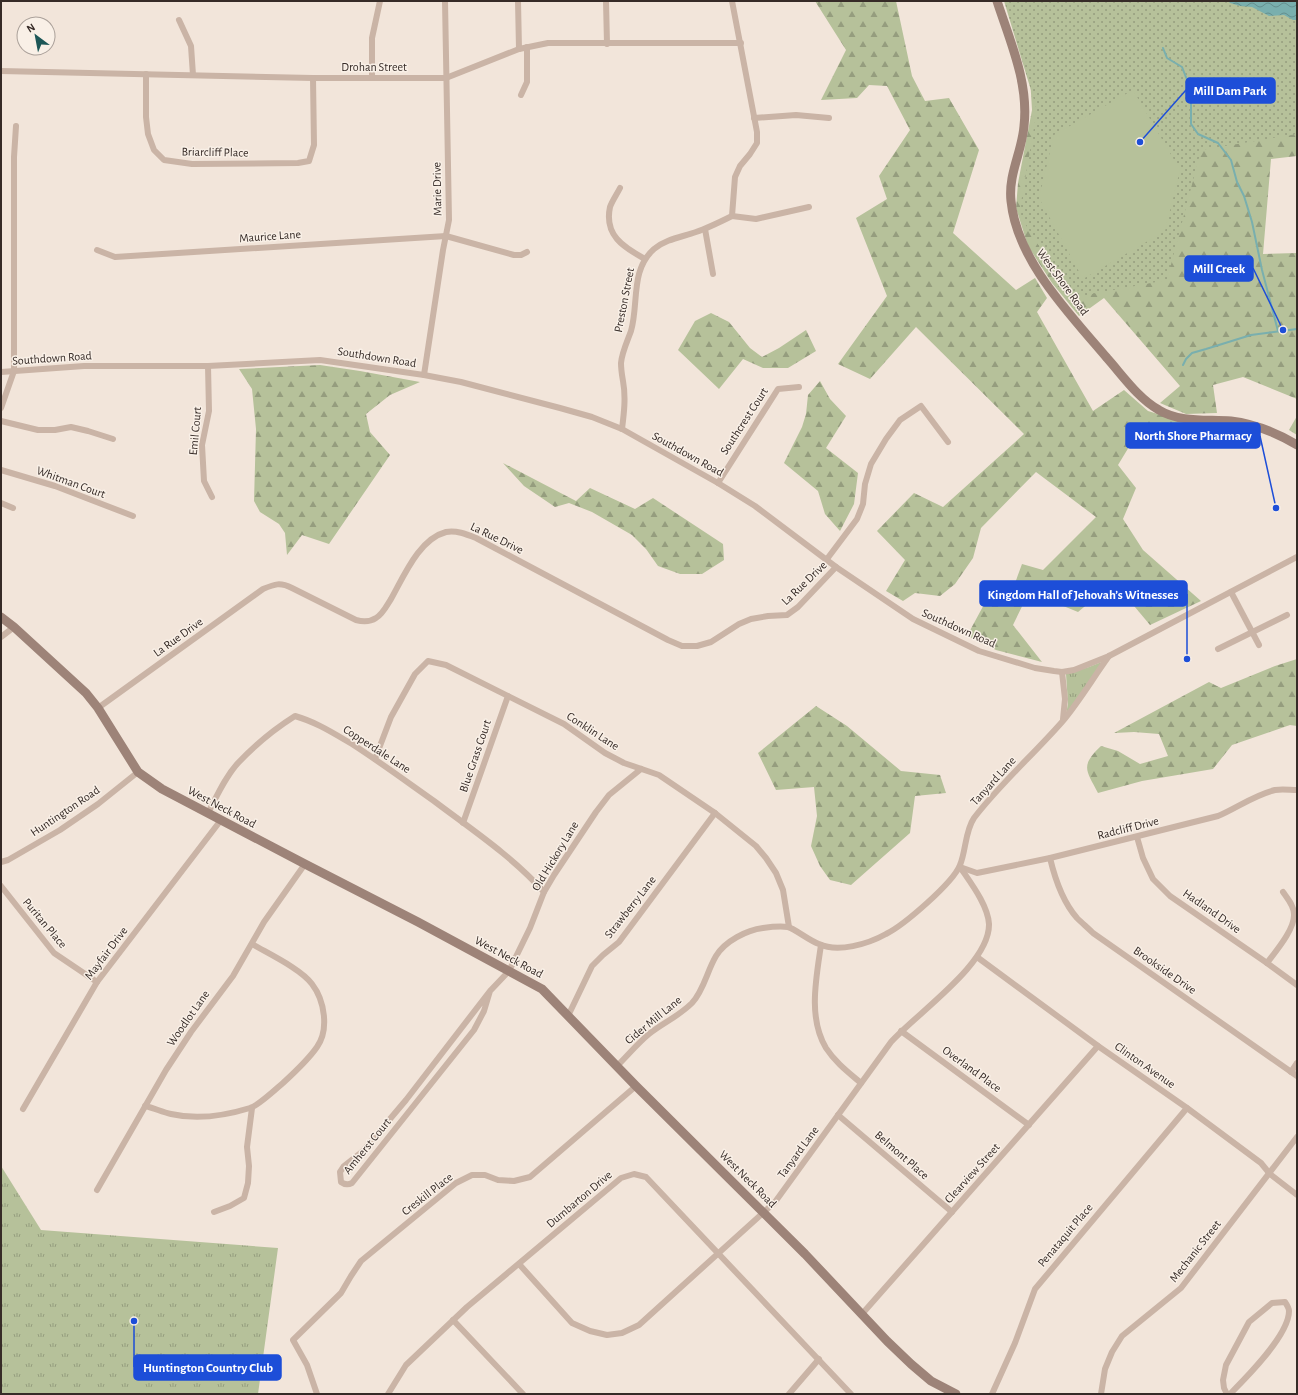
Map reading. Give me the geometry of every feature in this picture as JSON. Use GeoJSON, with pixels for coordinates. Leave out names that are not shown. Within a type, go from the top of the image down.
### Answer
{"type":"FeatureCollection","features":[{"type":"Feature","properties":{"kind":"street"},"geometry":{"type":"LineString","coordinates":[[372,77],[372,38],[380,1]]}},
{"type":"Feature","properties":{"kind":"street","name":"Marie Drive"},"geometry":{"type":"LineString","coordinates":[[424,375],[449,220],[445,1]]}},
{"type":"Feature","properties":{"kind":"street"},"geometry":{"type":"LineString","coordinates":[[518,1],[519,49]]}},
{"type":"Feature","properties":{"kind":"street"},"geometry":{"type":"LineString","coordinates":[[606,1],[607,44]]}},
{"type":"Feature","properties":{"kind":"street"},"geometry":{"type":"LineString","coordinates":[[732,1],[757,132],[757,143],[740,166],[735,177],[732,216],[756,219],[809,207]]}},
{"type":"Feature","properties":{"kind":"street","name":"West Shore Road"},"geometry":{"type":"LineString","coordinates":[[997,1],[1018,69],[1025,106],[1023,135],[1011,179],[1010,194],[1012,209],[1015,225],[1021,242],[1041,275],[1077,322],[1123,376],[1139,394],[1155,408],[1166,414],[1179,417],[1233,421],[1253,425],[1297,445]]}},
{"type":"Feature","properties":{"kind":"street"},"geometry":{"type":"LineString","coordinates":[[179,20],[191,46],[193,74]]}},
{"type":"Feature","properties":{"kind":"street","name":"Drohan Street"},"geometry":{"type":"LineString","coordinates":[[1,71],[193,74],[312,78],[446,78],[519,49],[548,44],[741,43]]}},
{"type":"Feature","properties":{"kind":"street"},"geometry":{"type":"LineString","coordinates":[[521,95],[527,82],[527,48]]}},
{"type":"Feature","properties":{"kind":"street","name":"Briarcliff Place"},"geometry":{"type":"LineString","coordinates":[[146,74],[146,117],[148,134],[154,150],[164,160],[192,164],[298,163],[309,160],[314,145],[312,78]]}},
{"type":"Feature","properties":{"kind":"street"},"geometry":{"type":"LineString","coordinates":[[754,118],[796,115],[829,118]]}},
{"type":"Feature","properties":{"kind":"street"},"geometry":{"type":"LineString","coordinates":[[1,408],[14,371],[14,157],[16,126]]}},
{"type":"Feature","properties":{"kind":"street"},"geometry":{"type":"LineString","coordinates":[[620,188],[611,206],[608,221],[613,236],[626,249],[644,259]]}},
{"type":"Feature","properties":{"kind":"street","name":"Preston Street"},"geometry":{"type":"LineString","coordinates":[[622,429],[625,411],[621,361],[624,348],[631,331],[636,300],[636,285],[644,259],[654,249],[667,240],[705,229],[732,216]]}},
{"type":"Feature","properties":{"kind":"street"},"geometry":{"type":"LineString","coordinates":[[705,229],[713,274]]}},
{"type":"Feature","properties":{"kind":"street","name":"Maurice Lane"},"geometry":{"type":"LineString","coordinates":[[97,250],[115,257],[446,236],[514,255],[521,255],[527,252]]}},
{"type":"Feature","properties":{"kind":"street","name":"Southdown Road"},"geometry":{"type":"LineString","coordinates":[[1,372],[84,366],[208,366],[320,360],[424,375],[460,382],[560,408],[622,429],[718,483],[756,506],[836,567],[913,619],[974,648],[1035,668],[1062,672],[1074,670],[1108,656],[1297,557]]}},
{"type":"Feature","properties":{"kind":"street","name":"Emil Court"},"geometry":{"type":"LineString","coordinates":[[208,366],[209,411],[202,445],[204,482],[212,497]]}},
{"type":"Feature","properties":{"kind":"street","name":"Southcrest Court"},"geometry":{"type":"LineString","coordinates":[[718,483],[778,389],[798,387]]}},
{"type":"Feature","properties":{"kind":"street","name":"La Rue Drive"},"geometry":{"type":"LineString","coordinates":[[827,559],[857,519],[863,504],[865,484],[871,464],[886,439],[900,420],[921,406],[948,442]]}},
{"type":"Feature","properties":{"kind":"street"},"geometry":{"type":"LineString","coordinates":[[1,421],[38,430],[55,430],[71,427],[113,439]]}},
{"type":"Feature","properties":{"kind":"street","name":"Whitman Court"},"geometry":{"type":"LineString","coordinates":[[1,470],[55,486],[133,516]]}},
{"type":"Feature","properties":{"kind":"street"},"geometry":{"type":"LineString","coordinates":[[1,503],[13,508]]}},
{"type":"Feature","properties":{"kind":"street","name":"La Rue Drive"},"geometry":{"type":"LineString","coordinates":[[98,708],[263,589],[273,584],[283,584],[356,620],[366,622],[377,618],[385,609],[421,548],[432,538],[447,532],[460,532],[476,538],[682,646],[697,646],[711,642],[739,624],[751,619],[787,615],[798,607],[836,567]]}},
{"type":"Feature","properties":{"kind":"street"},"geometry":{"type":"LineString","coordinates":[[1232,592],[1259,645]]}},
{"type":"Feature","properties":{"kind":"street"},"geometry":{"type":"LineString","coordinates":[[1218,649],[1287,615]]}},
{"type":"Feature","properties":{"kind":"street","name":"West Neck Road"},"geometry":{"type":"LineString","coordinates":[[1,617],[14,627],[86,693],[98,708],[138,772],[162,789],[418,922],[542,989],[911,1364],[931,1381],[956,1394]]}},
{"type":"Feature","properties":{"kind":"street"},"geometry":{"type":"LineString","coordinates":[[1,637],[14,627]]}},
{"type":"Feature","properties":{"kind":"street","name":"Tanyard Lane"},"geometry":{"type":"LineString","coordinates":[[820,946],[841,948],[860,945],[886,935],[905,922],[927,903],[960,867],[969,830],[973,821],[996,791],[1063,721],[1108,656]]}},
{"type":"Feature","properties":{"kind":"street","name":"Conklin Lane"},"geometry":{"type":"LineString","coordinates":[[375,759],[391,717],[415,674],[428,661],[446,664],[564,724],[605,753],[624,763],[659,775],[715,813],[756,846],[776,873],[783,890],[789,927]]}},
{"type":"Feature","properties":{"kind":"street"},"geometry":{"type":"LineString","coordinates":[[1062,672],[1065,699],[1063,721]]}},
{"type":"Feature","properties":{"kind":"street","name":"Blue Grass Court"},"geometry":{"type":"LineString","coordinates":[[463,823],[508,696]]}},
{"type":"Feature","properties":{"kind":"street","name":"Copperdale Lane"},"geometry":{"type":"LineString","coordinates":[[208,812],[223,784],[238,763],[277,727],[295,716],[310,721],[332,732],[375,759],[463,823],[532,878],[544,892]]}},
{"type":"Feature","properties":{"kind":"street","name":"Old Hickory Lane"},"geometry":{"type":"LineString","coordinates":[[510,971],[530,928],[544,892],[554,875],[609,795],[641,768]]}},
{"type":"Feature","properties":{"kind":"street","name":"Huntington Road"},"geometry":{"type":"LineString","coordinates":[[1,862],[8,860],[60,830],[98,804],[138,772]]}},
{"type":"Feature","properties":{"kind":"street","name":"Radcliff Drive"},"geometry":{"type":"LineString","coordinates":[[960,867],[978,873],[1050,858],[1218,816],[1233,810],[1260,795],[1277,790],[1297,790]]}},
{"type":"Feature","properties":{"kind":"street","name":"Strawberry Lane"},"geometry":{"type":"LineString","coordinates":[[568,1016],[592,966],[620,942],[715,813]]}},
{"type":"Feature","properties":{"kind":"street","name":"Mayfair Drive"},"geometry":{"type":"LineString","coordinates":[[23,1108],[97,982],[221,820]]}},
{"type":"Feature","properties":{"kind":"street","name":"Hadland Drive"},"geometry":{"type":"LineString","coordinates":[[1136,837],[1142,858],[1153,879],[1170,896],[1297,985]]}},
{"type":"Feature","properties":{"kind":"street","name":"Brookside Drive"},"geometry":{"type":"LineString","coordinates":[[1050,858],[1055,880],[1065,900],[1077,918],[1093,933],[1297,1076]]}},
{"type":"Feature","properties":{"kind":"street","name":"Woodlot Lane"},"geometry":{"type":"LineString","coordinates":[[97,1190],[170,1063],[233,976],[264,922],[305,864]]}},
{"type":"Feature","properties":{"kind":"street","name":"Tanyard Lane"},"geometry":{"type":"LineString","coordinates":[[519,1264],[572,1323],[590,1331],[607,1335],[622,1333],[639,1325],[718,1254],[775,1202],[861,1083],[901,1031],[951,986],[977,957],[987,939],[989,923],[980,898],[960,867]]}},
{"type":"Feature","properties":{"kind":"street","name":"Puritan Place"},"geometry":{"type":"LineString","coordinates":[[1,886],[54,953],[97,982]]}},
{"type":"Feature","properties":{"kind":"street"},"geometry":{"type":"LineString","coordinates":[[1267,963],[1285,937],[1294,919],[1292,906],[1282,892]]}},
{"type":"Feature","properties":{"kind":"street"},"geometry":{"type":"LineString","coordinates":[[789,927],[820,946],[815,1002],[818,1031],[826,1048],[838,1063],[861,1083]]}},
{"type":"Feature","properties":{"kind":"street","name":"Cider Mill Lane"},"geometry":{"type":"LineString","coordinates":[[617,1066],[649,1034],[681,1013],[693,1001],[701,988],[717,954],[730,942],[747,932],[764,928],[789,927]]}},
{"type":"Feature","properties":{"kind":"street"},"geometry":{"type":"LineString","coordinates":[[145,1106],[170,1114],[191,1117],[213,1116],[252,1108],[275,1091],[318,1047],[324,1029],[324,1014],[320,997],[312,983],[301,974],[252,944]]}},
{"type":"Feature","properties":{"kind":"street","name":"Clinton Avenue"},"geometry":{"type":"LineString","coordinates":[[977,957],[1261,1163],[1270,1174],[1297,1195]]}},
{"type":"Feature","properties":{"kind":"street","name":"Amherst Court"},"geometry":{"type":"LineString","coordinates":[[490,991],[484,1011],[474,1030],[352,1183],[347,1185],[343,1184],[340,1176],[344,1166],[364,1151],[406,1100],[490,991],[510,971]]}},
{"type":"Feature","properties":{"kind":"street","name":"Overland Place"},"geometry":{"type":"LineString","coordinates":[[901,1031],[1029,1125]]}},
{"type":"Feature","properties":{"kind":"street","name":"Clearview Street"},"geometry":{"type":"LineString","coordinates":[[862,1314],[1098,1046]]}},
{"type":"Feature","properties":{"kind":"street"},"geometry":{"type":"LineString","coordinates":[[1291,1072],[1297,1063]]}},
{"type":"Feature","properties":{"kind":"street","name":"Creskill Place"},"geometry":{"type":"LineString","coordinates":[[317,1394],[307,1365],[293,1340],[341,1293],[362,1261],[456,1183],[472,1175],[485,1175],[498,1180],[514,1181],[530,1177],[636,1086]]}},
{"type":"Feature","properties":{"kind":"street"},"geometry":{"type":"LineString","coordinates":[[214,1212],[230,1206],[244,1198],[248,1183],[249,1166],[247,1147],[252,1108]]}},
{"type":"Feature","properties":{"kind":"street","name":"Penataquit Place"},"geometry":{"type":"LineString","coordinates":[[992,1394],[1015,1343],[1035,1289],[1187,1108]]}},
{"type":"Feature","properties":{"kind":"street","name":"Belmont Place"},"geometry":{"type":"LineString","coordinates":[[838,1115],[952,1212]]}},
{"type":"Feature","properties":{"kind":"street","name":"Mechanic Street"},"geometry":{"type":"LineString","coordinates":[[1101,1394],[1105,1369],[1112,1352],[1122,1336],[1181,1288],[1297,1137]]}},
{"type":"Feature","properties":{"kind":"street","name":"Dumbarton Drive"},"geometry":{"type":"LineString","coordinates":[[388,1394],[406,1365],[467,1307],[621,1178],[634,1174],[646,1177],[851,1394]]}},
{"type":"Feature","properties":{"kind":"street"},"geometry":{"type":"LineString","coordinates":[[1227,1394],[1224,1388],[1223,1380],[1226,1365],[1249,1322],[1272,1303],[1285,1302],[1289,1309],[1287,1321],[1279,1336],[1257,1366],[1230,1394]]}},
{"type":"Feature","properties":{"kind":"street"},"geometry":{"type":"LineString","coordinates":[[453,1320],[523,1394]]}},
{"type":"Feature","properties":{"kind":"street"},"geometry":{"type":"LineString","coordinates":[[789,1394],[819,1359]]}},
{"type":"Feature","properties":{"kind":"green space"},"geometry":{"type":"Polygon","coordinates":[[[815,1],[896,1],[912,76],[925,101],[949,98],[979,150],[953,233],[1016,290],[1035,278],[1047,298],[1037,312],[1093,411],[1124,390],[1148,411],[1184,422],[1212,427],[1135,437],[1118,465],[1136,488],[1123,519],[1143,550],[1201,601],[1150,625],[1114,582],[1078,612],[1029,592],[1013,625],[1042,662],[996,650],[967,636],[994,586],[1011,594],[1022,564],[1043,570],[1096,517],[1036,472],[981,528],[973,558],[955,584],[940,596],[915,593],[903,601],[886,591],[905,560],[877,531],[914,493],[943,507],[1024,434],[916,327],[870,379],[838,364],[887,296],[856,218],[887,199],[879,176],[910,130],[887,86],[869,85],[857,98],[821,100],[846,50],[815,1]]]}},
{"type":"Feature","properties":{"kind":"green space"},"geometry":{"type":"Polygon","coordinates":[[[1004,1],[1297,1],[1297,134],[1201,150],[1167,280],[1071,298],[1019,214],[1037,110],[1004,1]]]}},
{"type":"Feature","properties":{"kind":"green space"},"geometry":{"type":"Polygon","coordinates":[[[1030,77],[1168,110],[1297,129],[1297,156],[1271,159],[1263,254],[1297,253],[1297,399],[1243,377],[1213,385],[1217,413],[1186,414],[1160,403],[1180,386],[1104,298],[1079,316],[1052,283],[1028,246],[1016,208],[1018,183],[1032,110],[1030,77]]]}},
{"type":"Feature","properties":{"kind":"green space"},"geometry":{"type":"Polygon","coordinates":[[[1133,90],[1180,170],[1165,231],[1083,279],[1039,198],[1054,135],[1133,90]]]}},
{"type":"Feature","properties":{"kind":"green space"},"geometry":{"type":"Polygon","coordinates":[[[711,313],[729,322],[750,348],[762,357],[779,348],[806,330],[816,351],[788,368],[763,368],[743,359],[719,389],[678,350],[695,321],[711,313]]]}},
{"type":"Feature","properties":{"kind":"green space"},"geometry":{"type":"Polygon","coordinates":[[[320,365],[420,382],[390,395],[366,414],[370,432],[390,455],[329,544],[302,535],[287,555],[285,533],[279,524],[260,512],[254,501],[256,429],[252,389],[239,369],[320,365]]]}},
{"type":"Feature","properties":{"kind":"green space"},"geometry":{"type":"Polygon","coordinates":[[[820,381],[830,399],[846,416],[826,448],[858,473],[854,504],[840,531],[825,514],[818,491],[784,463],[802,427],[806,414],[808,395],[820,381]]]}},
{"type":"Feature","properties":{"kind":"green space"},"geometry":{"type":"Polygon","coordinates":[[[1297,416],[1297,435],[1289,430],[1297,416]]]}},
{"type":"Feature","properties":{"kind":"green space"},"geometry":{"type":"Polygon","coordinates":[[[503,463],[576,501],[590,488],[635,509],[653,498],[723,544],[724,560],[702,574],[680,574],[658,566],[646,549],[632,535],[592,512],[569,503],[555,507],[524,486],[503,463]]]}},
{"type":"Feature","properties":{"kind":"green space"},"geometry":{"type":"Polygon","coordinates":[[[1297,659],[1297,726],[1290,725],[1232,745],[1213,769],[1142,781],[1098,793],[1090,779],[1087,768],[1090,759],[1101,746],[1118,751],[1140,764],[1168,756],[1159,734],[1134,732],[1114,733],[1209,682],[1221,688],[1275,666],[1297,659]]]}},
{"type":"Feature","properties":{"kind":"green space"},"geometry":{"type":"Polygon","coordinates":[[[1104,661],[1066,714],[1068,704],[1066,674],[1104,661]]]}},
{"type":"Feature","properties":{"kind":"green space"},"geometry":{"type":"Polygon","coordinates":[[[816,706],[847,726],[901,771],[940,775],[946,793],[915,796],[910,833],[851,885],[830,880],[820,866],[811,846],[817,816],[814,787],[776,790],[758,753],[816,706]]]}},
{"type":"Feature","properties":{"kind":"green space"},"geometry":{"type":"Polygon","coordinates":[[[1,1166],[41,1230],[278,1248],[258,1394],[1,1394],[1,1166]]]}},
{"type":"Feature","properties":{"kind":"water"},"geometry":{"type":"Polygon","coordinates":[[[1228,1],[1297,1],[1297,20],[1293,20],[1284,15],[1269,16],[1252,7],[1240,6],[1228,1]]]}},
{"type":"Feature","properties":{"kind":"waterway"},"geometry":{"type":"LineString","coordinates":[[1163,48],[1167,58],[1182,67],[1191,90],[1191,124],[1198,134],[1218,143],[1231,160],[1237,182],[1244,196],[1252,222],[1262,270],[1278,331]]}},
{"type":"Feature","properties":{"kind":"waterway"},"geometry":{"type":"LineString","coordinates":[[1183,365],[1192,353],[1251,335],[1297,329]]}},
{"type":"Feature","properties":{"kind":"place","name":"Mill Dam Park"},"geometry":{"type":"Point","coordinates":[1140,142]}},
{"type":"Feature","properties":{"kind":"place","name":"Mill Creek"},"geometry":{"type":"Point","coordinates":[1283,330]}},
{"type":"Feature","properties":{"kind":"place","name":"North Shore Pharmacy"},"geometry":{"type":"Point","coordinates":[1276,508]}},
{"type":"Feature","properties":{"kind":"place","name":"Kingdom Hall of Jehovah’s Witnesses"},"geometry":{"type":"Point","coordinates":[1187,659]}},
{"type":"Feature","properties":{"kind":"place","name":"Huntington Country Club"},"geometry":{"type":"Point","coordinates":[134,1321]}}]}
